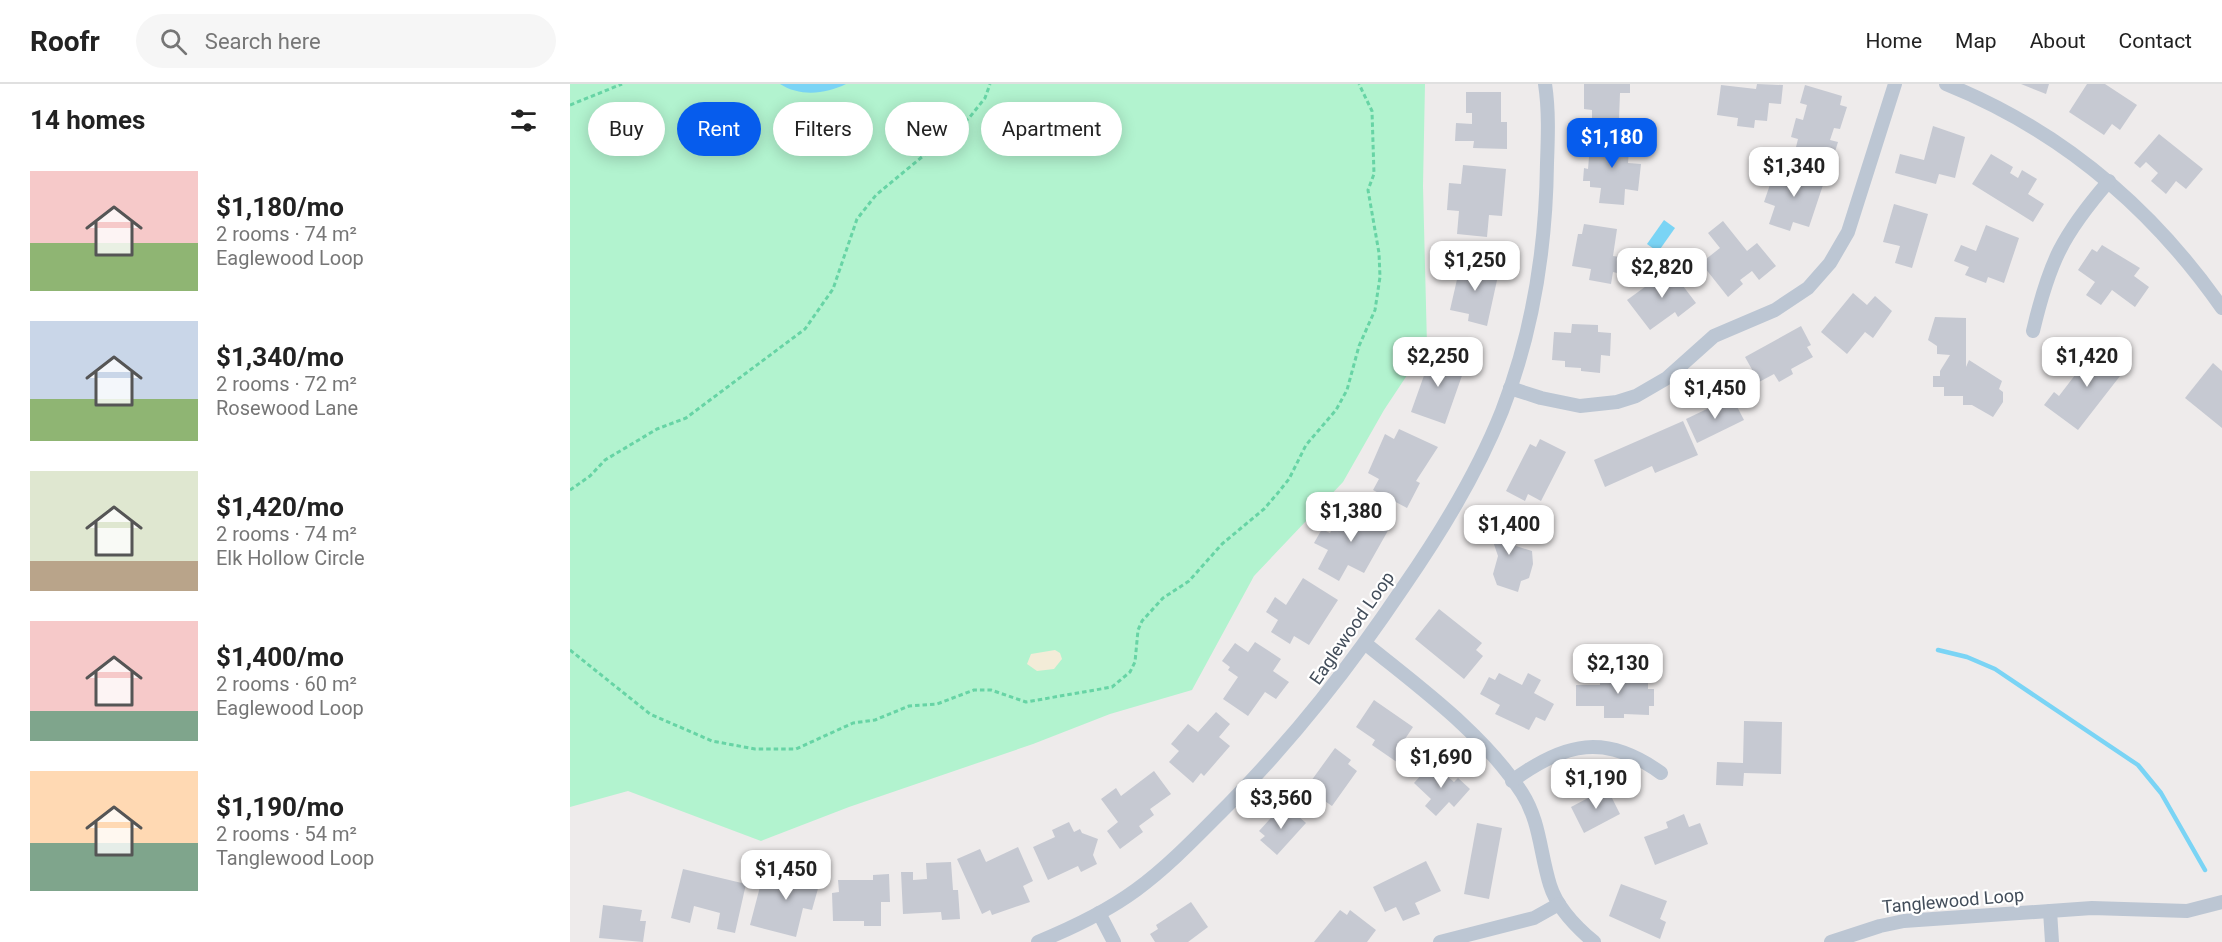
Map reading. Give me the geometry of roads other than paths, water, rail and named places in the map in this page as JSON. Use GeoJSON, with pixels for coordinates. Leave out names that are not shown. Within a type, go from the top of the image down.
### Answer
{"type":"FeatureCollection","features":[{"type":"Feature","properties":{"kind":"street","name":"Eaglewood Loop"},"geometry":{"type":"LineString","coordinates":[[1038,942],[1100,913],[1147,882],[1196,837],[1296,733],[1365,644],[1451,514],[1477,468],[1510,388],[1533,308],[1543,244],[1548,135],[1545,84]]}},
{"type":"Feature","properties":{"kind":"street"},"geometry":{"type":"LineString","coordinates":[[1510,388],[1541,398],[1580,405],[1617,402],[1636,396],[1667,378],[1714,336],[1775,310],[1808,288],[1830,263],[1848,232],[1895,84]]}},
{"type":"Feature","properties":{"kind":"street"},"geometry":{"type":"LineString","coordinates":[[1946,84],[1981,99],[2042,133],[2109,181],[2173,243],[2222,308]]}},
{"type":"Feature","properties":{"kind":"street"},"geometry":{"type":"LineString","coordinates":[[2033,331],[2046,277],[2060,245],[2081,214],[2109,181]]}},
{"type":"Feature","properties":{"kind":"street"},"geometry":{"type":"LineString","coordinates":[[1365,644],[1444,709],[1512,781],[1534,818],[1550,886],[1559,904],[1571,921],[1594,942]]}},
{"type":"Feature","properties":{"kind":"street"},"geometry":{"type":"LineString","coordinates":[[1512,781],[1544,760],[1558,754],[1587,748],[1616,748],[1629,752],[1661,773]]}},
{"type":"Feature","properties":{"kind":"street"},"geometry":{"type":"LineString","coordinates":[[2050,911],[2092,908],[2187,911],[2222,902]]}},
{"type":"Feature","properties":{"kind":"street"},"geometry":{"type":"LineString","coordinates":[[1440,942],[1534,918],[1559,904]]}},
{"type":"Feature","properties":{"kind":"street","name":"Tanglewood Loop"},"geometry":{"type":"LineString","coordinates":[[1831,942],[1880,926],[1904,921],[2050,911],[2052,942]]}},
{"type":"Feature","properties":{"kind":"street"},"geometry":{"type":"LineString","coordinates":[[1100,913],[1114,942]]}},
{"type":"Feature","properties":{"kind":"water"},"geometry":{"type":"Polygon","coordinates":[[[780,84],[846,84],[813,93],[796,91],[780,84]]]}},
{"type":"Feature","properties":{"kind":"water"},"geometry":{"type":"Polygon","coordinates":[[[1664,220],[1675,228],[1658,252],[1647,244],[1664,220]]]}},
{"type":"Feature","properties":{"kind":"waterway"},"geometry":{"type":"LineString","coordinates":[[1938,650],[1967,657],[1995,669],[2138,765],[2161,793],[2205,870]]}}]}
